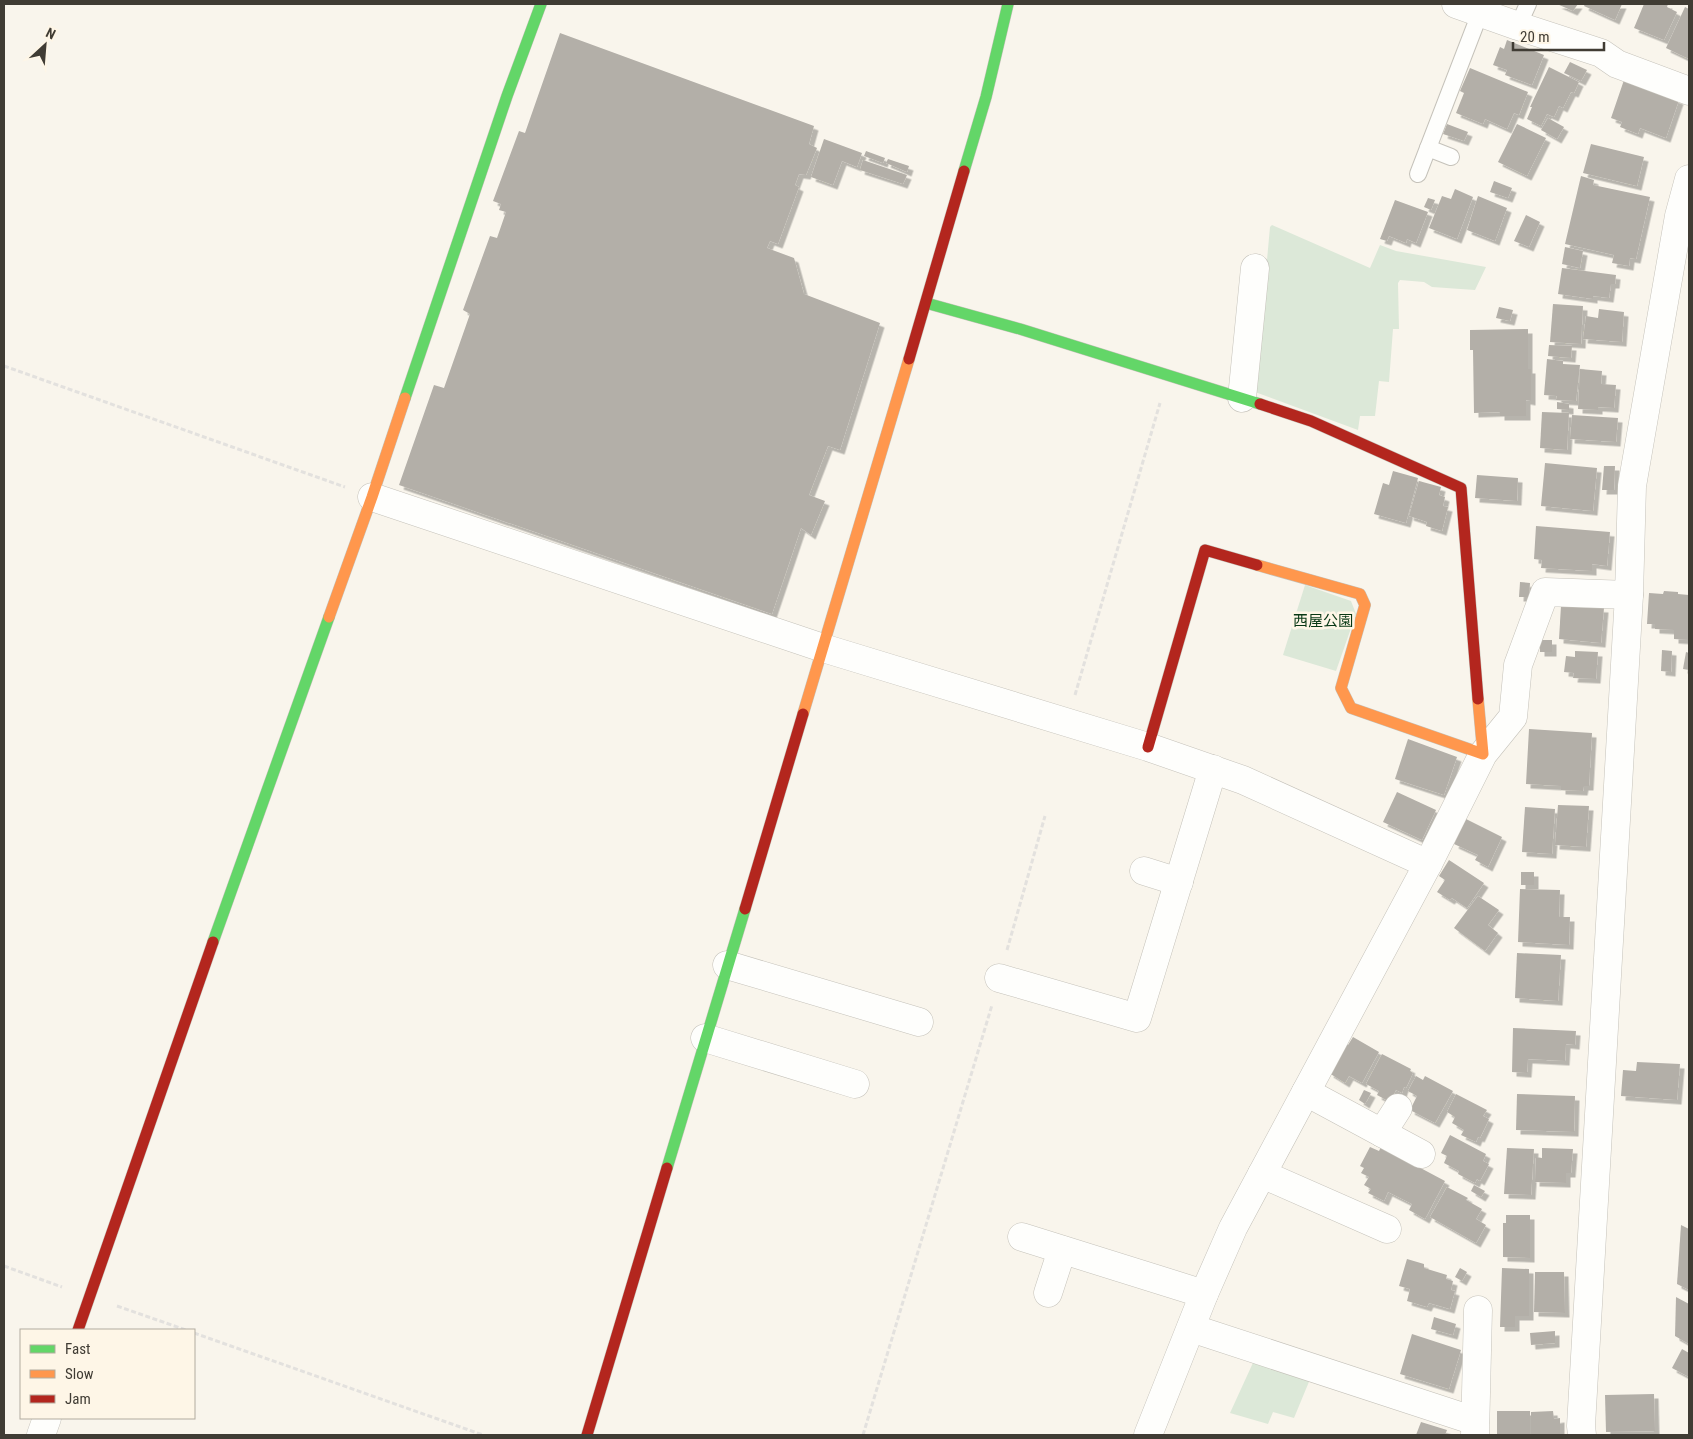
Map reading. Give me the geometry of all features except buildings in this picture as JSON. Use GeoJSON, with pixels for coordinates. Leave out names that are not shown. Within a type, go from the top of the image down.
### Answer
{"type":"FeatureCollection","features":[{"type":"Feature","properties":{"kind":"street"},"geometry":{"type":"LineString","coordinates":[[78,1329],[242,857],[372,497],[507,96],[541,4]]}},
{"type":"Feature","properties":{"kind":"street"},"geometry":{"type":"LineString","coordinates":[[587,1435],[986,97],[1008,6],[994,4]]}},
{"type":"Feature","properties":{"kind":"street"},"geometry":{"type":"LineString","coordinates":[[1468,9],[1523,15],[1601,53],[1617,64],[1689,91]]}},
{"type":"Feature","properties":{"kind":"street"},"geometry":{"type":"LineString","coordinates":[[1582,1435],[1580,1426],[1629,595],[1632,486],[1679,216],[1689,179]]}},
{"type":"Feature","properties":{"kind":"street"},"geometry":{"type":"LineString","coordinates":[[1242,398],[1255,268]]}},
{"type":"Feature","properties":{"kind":"street"},"geometry":{"type":"LineString","coordinates":[[926,303],[1020,329],[1311,420],[1461,488],[1483,754]]}},
{"type":"Feature","properties":{"kind":"street"},"geometry":{"type":"LineString","coordinates":[[372,497],[823,648],[1148,747],[1213,769],[1243,780],[1428,864]]}},
{"type":"Feature","properties":{"kind":"street"},"geometry":{"type":"LineString","coordinates":[[1148,747],[1205,550],[1360,594],[1365,605],[1341,688],[1351,708],[1483,754]]}},
{"type":"Feature","properties":{"kind":"street"},"geometry":{"type":"LineString","coordinates":[[1148,1435],[1204,1294],[1233,1228],[1428,864],[1483,754],[1513,717],[1518,665],[1545,592],[1629,595]]}},
{"type":"Feature","properties":{"kind":"street"},"geometry":{"type":"LineString","coordinates":[[1000,978],[1137,1018],[1213,769]]}},
{"type":"Feature","properties":{"kind":"street"},"geometry":{"type":"LineString","coordinates":[[1144,871],[1179,882]]}},
{"type":"Feature","properties":{"kind":"street"},"geometry":{"type":"LineString","coordinates":[[727,965],[919,1022]]}},
{"type":"Feature","properties":{"kind":"street"},"geometry":{"type":"LineString","coordinates":[[705,1038],[855,1084]]}},
{"type":"Feature","properties":{"kind":"street"},"geometry":{"type":"LineString","coordinates":[[1306,1092],[1421,1154]]}},
{"type":"Feature","properties":{"kind":"street"},"geometry":{"type":"LineString","coordinates":[[1382,1133],[1398,1108]]}},
{"type":"Feature","properties":{"kind":"street"},"geometry":{"type":"LineString","coordinates":[[1262,1174],[1388,1229]]}},
{"type":"Feature","properties":{"kind":"street"},"geometry":{"type":"LineString","coordinates":[[1022,1237],[1204,1294]]}},
{"type":"Feature","properties":{"kind":"street"},"geometry":{"type":"LineString","coordinates":[[1048,1293],[1062,1250]]}},
{"type":"Feature","properties":{"kind":"street"},"geometry":{"type":"LineString","coordinates":[[1192,1328],[1475,1428],[1478,1310]]}},
{"type":"Feature","properties":{"kind":"street"},"geometry":{"type":"LineString","coordinates":[[41,1435],[47,1419]]}},
{"type":"Feature","properties":{"kind":"lane"},"geometry":{"type":"LineString","coordinates":[[1418,174],[1428,148],[1468,9]]}},
{"type":"Feature","properties":{"kind":"lane"},"geometry":{"type":"LineString","coordinates":[[1428,148],[1451,157]]}},
{"type":"Feature","properties":{"kind":"path"},"geometry":{"type":"LineString","coordinates":[[4,366],[372,497]]}},
{"type":"Feature","properties":{"kind":"path"},"geometry":{"type":"LineString","coordinates":[[1067,722],[1168,376]]}},
{"type":"Feature","properties":{"kind":"path"},"geometry":{"type":"LineString","coordinates":[[864,1435],[1000,978],[1045,816]]}},
{"type":"Feature","properties":{"kind":"path"},"geometry":{"type":"LineString","coordinates":[[195,1333],[483,1435]]}},
{"type":"Feature","properties":{"kind":"green space"},"geometry":{"type":"Polygon","coordinates":[[[1272,225],[1370,268],[1380,245],[1396,251],[1486,267],[1475,290],[1432,287],[1424,282],[1400,280],[1398,283],[1399,329],[1393,329],[1389,382],[1379,381],[1375,416],[1360,416],[1358,430],[1255,392],[1270,227],[1272,225]]]}},
{"type":"Feature","properties":{"kind":"green space","name":"西屋公園"},"geometry":{"type":"Polygon","coordinates":[[[1305,585],[1351,601],[1356,614],[1336,671],[1283,655],[1305,585]]]}},
{"type":"Feature","properties":{"kind":"green space"},"geometry":{"type":"Polygon","coordinates":[[[1257,1354],[1313,1372],[1294,1418],[1273,1412],[1268,1424],[1230,1413],[1257,1354]]]}},
{"type":"Feature","properties":{"kind":"traffic: fast"},"geometry":{"type":"LineString","coordinates":[[405,398],[507,96],[541,4]]}},
{"type":"Feature","properties":{"kind":"traffic: fast"},"geometry":{"type":"LineString","coordinates":[[964,171],[986,97],[1008,4]]}},
{"type":"Feature","properties":{"kind":"traffic: fast"},"geometry":{"type":"LineString","coordinates":[[926,303],[1020,329],[1260,404]]}},
{"type":"Feature","properties":{"kind":"traffic: fast"},"geometry":{"type":"LineString","coordinates":[[213,942],[329,617]]}},
{"type":"Feature","properties":{"kind":"traffic: fast"},"geometry":{"type":"LineString","coordinates":[[667,1168],[745,909]]}},
{"type":"Feature","properties":{"kind":"traffic: slow"},"geometry":{"type":"LineString","coordinates":[[803,714],[909,359]]}},
{"type":"Feature","properties":{"kind":"traffic: slow"},"geometry":{"type":"LineString","coordinates":[[329,617],[405,398]]}},
{"type":"Feature","properties":{"kind":"traffic: slow"},"geometry":{"type":"LineString","coordinates":[[1257,565],[1360,594],[1365,605],[1341,688],[1351,708],[1483,754],[1478,699]]}},
{"type":"Feature","properties":{"kind":"traffic: jam"},"geometry":{"type":"LineString","coordinates":[[909,359],[964,171]]}},
{"type":"Feature","properties":{"kind":"traffic: jam"},"geometry":{"type":"LineString","coordinates":[[1260,404],[1311,421],[1461,488],[1478,699]]}},
{"type":"Feature","properties":{"kind":"traffic: jam"},"geometry":{"type":"LineString","coordinates":[[1148,747],[1205,550],[1257,565]]}},
{"type":"Feature","properties":{"kind":"traffic: jam"},"geometry":{"type":"LineString","coordinates":[[745,909],[803,714]]}},
{"type":"Feature","properties":{"kind":"traffic: jam"},"geometry":{"type":"LineString","coordinates":[[78,1329],[213,942]]}},
{"type":"Feature","properties":{"kind":"traffic: jam"},"geometry":{"type":"LineString","coordinates":[[587,1435],[667,1168]]}}]}
